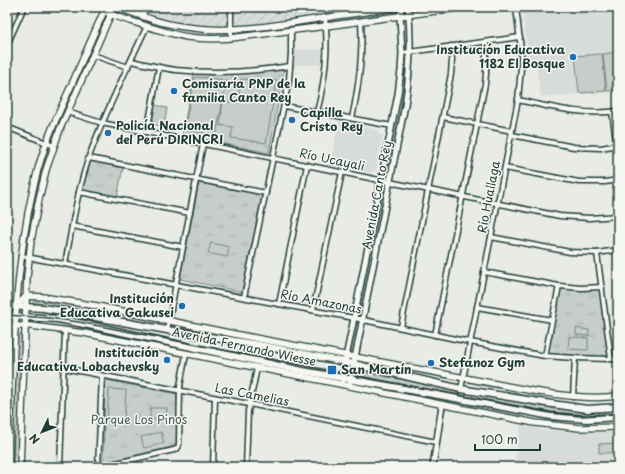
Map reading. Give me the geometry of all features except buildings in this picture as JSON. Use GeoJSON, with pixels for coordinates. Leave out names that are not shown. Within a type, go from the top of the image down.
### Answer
{"type":"FeatureCollection","features":[{"type":"Feature","properties":{"kind":"main road"},"geometry":{"type":"LineString","coordinates":[[20,467],[26,296],[31,241],[39,200],[46,170],[67,112],[115,7],[163,23],[202,29],[231,29],[291,23],[398,7]]}},
{"type":"Feature","properties":{"kind":"main road"},"geometry":{"type":"LineString","coordinates":[[9,467],[16,307],[26,221],[34,186],[47,143],[59,112],[105,9],[112,14],[170,33],[188,37],[216,39],[465,7]]}},
{"type":"Feature","properties":{"kind":"main road"},"geometry":{"type":"LineString","coordinates":[[18,285],[27,286]]}},
{"type":"Feature","properties":{"kind":"main road"},"geometry":{"type":"LineString","coordinates":[[16,307],[26,296]]}},
{"type":"Feature","properties":{"kind":"main road","name":"Avenida Fernando Wiesse"},"geometry":{"type":"LineString","coordinates":[[26,296],[43,297],[97,306],[169,321],[355,361],[461,389],[574,408],[587,409],[618,407]]}},
{"type":"Feature","properties":{"kind":"main road","name":"Avenida Fernando Wiesse"},"geometry":{"type":"LineString","coordinates":[[7,306],[43,308],[346,359]]}},
{"type":"Feature","properties":{"kind":"main road","name":"Avenida Fernando Wiesse"},"geometry":{"type":"LineString","coordinates":[[7,316],[58,319],[84,324],[268,364],[343,382],[350,386],[541,424],[580,428],[618,427]]}},
{"type":"Feature","properties":{"kind":"main road","name":"Avenida Fernando Wiesse"},"geometry":{"type":"LineString","coordinates":[[7,326],[31,326],[65,330],[257,368],[343,382],[351,379],[552,416],[587,419],[618,417]]}},
{"type":"Feature","properties":{"kind":"main road","name":"Avenida Fernando Wiesse"},"geometry":{"type":"LineString","coordinates":[[355,361],[573,397],[618,396]]}},
{"type":"Feature","properties":{"kind":"street"},"geometry":{"type":"LineString","coordinates":[[7,45],[24,7]]}},
{"type":"Feature","properties":{"kind":"street"},"geometry":{"type":"LineString","coordinates":[[142,17],[145,7]]}},
{"type":"Feature","properties":{"kind":"street"},"geometry":{"type":"LineString","coordinates":[[231,7],[231,38]]}},
{"type":"Feature","properties":{"kind":"street","name":"Avenida Canto Rey"},"geometry":{"type":"LineString","coordinates":[[343,382],[346,359],[398,94],[402,53],[400,16],[401,9],[404,7],[408,8],[410,52],[408,84],[350,386]]}},
{"type":"Feature","properties":{"kind":"street","name":"Río Huallaga"},"geometry":{"type":"LineString","coordinates":[[461,389],[518,100],[521,50],[516,7]]}},
{"type":"Feature","properties":{"kind":"street"},"geometry":{"type":"LineString","coordinates":[[317,112],[326,63],[325,18]]}},
{"type":"Feature","properties":{"kind":"street"},"geometry":{"type":"LineString","coordinates":[[352,118],[361,63],[361,21]]}},
{"type":"Feature","properties":{"kind":"street"},"geometry":{"type":"LineString","coordinates":[[65,264],[79,192],[89,158],[102,123],[147,26]]}},
{"type":"Feature","properties":{"kind":"street"},"geometry":{"type":"LineString","coordinates":[[244,297],[289,80],[291,30]]}},
{"type":"Feature","properties":{"kind":"street"},"geometry":{"type":"LineString","coordinates":[[402,53],[520,37]]}},
{"type":"Feature","properties":{"kind":"street"},"geometry":{"type":"LineString","coordinates":[[435,335],[478,124],[486,74],[486,42]]}},
{"type":"Feature","properties":{"kind":"street"},"geometry":{"type":"LineString","coordinates":[[401,327],[451,74],[451,46]]}},
{"type":"Feature","properties":{"kind":"street"},"geometry":{"type":"LineString","coordinates":[[93,55],[128,67]]}},
{"type":"Feature","properties":{"kind":"street"},"geometry":{"type":"LineString","coordinates":[[131,61],[159,67],[192,71],[258,71],[290,66]]}},
{"type":"Feature","properties":{"kind":"street"},"geometry":{"type":"LineString","coordinates":[[147,132],[159,67]]}},
{"type":"Feature","properties":{"kind":"street"},"geometry":{"type":"LineString","coordinates":[[518,100],[579,112],[593,113],[618,111]]}},
{"type":"Feature","properties":{"kind":"street"},"geometry":{"type":"LineString","coordinates":[[284,106],[392,126]]}},
{"type":"Feature","properties":{"kind":"street","name":"Río Ucayali"},"geometry":{"type":"LineString","coordinates":[[67,112],[102,123],[560,216],[589,218],[618,216]]}},
{"type":"Feature","properties":{"kind":"street"},"geometry":{"type":"LineString","coordinates":[[612,112],[618,154]]}},
{"type":"Feature","properties":{"kind":"street"},"geometry":{"type":"LineString","coordinates":[[443,117],[574,147],[590,148],[617,146]]}},
{"type":"Feature","properties":{"kind":"street"},"geometry":{"type":"LineString","coordinates":[[7,127],[54,146]]}},
{"type":"Feature","properties":{"kind":"street"},"geometry":{"type":"LineString","coordinates":[[167,330],[203,144]]}},
{"type":"Feature","properties":{"kind":"street"},"geometry":{"type":"LineString","coordinates":[[89,158],[266,193]]}},
{"type":"Feature","properties":{"kind":"street"},"geometry":{"type":"LineString","coordinates":[[279,304],[307,165]]}},
{"type":"Feature","properties":{"kind":"street"},"geometry":{"type":"LineString","coordinates":[[505,168],[579,182],[605,182],[618,180]]}},
{"type":"Feature","properties":{"kind":"street"},"geometry":{"type":"LineString","coordinates":[[313,310],[342,172]]}},
{"type":"Feature","properties":{"kind":"street"},"geometry":{"type":"LineString","coordinates":[[79,192],[190,213]]}},
{"type":"Feature","properties":{"kind":"street"},"geometry":{"type":"LineString","coordinates":[[72,226],[183,247]]}},
{"type":"Feature","properties":{"kind":"street"},"geometry":{"type":"LineString","coordinates":[[491,237],[570,252],[597,253],[618,250]]}},
{"type":"Feature","properties":{"kind":"street"},"geometry":{"type":"LineString","coordinates":[[597,253],[611,360]]}},
{"type":"Feature","properties":{"kind":"street","name":"Río Amazonas"},"geometry":{"type":"LineString","coordinates":[[21,256],[362,319],[435,335],[545,356],[611,360],[618,358]]}},
{"type":"Feature","properties":{"kind":"street"},"geometry":{"type":"LineString","coordinates":[[484,272],[559,286],[581,288],[602,287]]}},
{"type":"Feature","properties":{"kind":"street"},"geometry":{"type":"LineString","coordinates":[[545,356],[559,286]]}},
{"type":"Feature","properties":{"kind":"street"},"geometry":{"type":"LineString","coordinates":[[477,307],[552,320]]}},
{"type":"Feature","properties":{"kind":"street"},"geometry":{"type":"LineString","coordinates":[[60,467],[65,330]]}},
{"type":"Feature","properties":{"kind":"street"},"geometry":{"type":"LineString","coordinates":[[102,376],[99,467],[178,448],[180,386],[186,354]]}},
{"type":"Feature","properties":{"kind":"street"},"geometry":{"type":"LineString","coordinates":[[573,397],[575,358]]}},
{"type":"Feature","properties":{"kind":"street","name":"Las Camelias"},"geometry":{"type":"LineString","coordinates":[[64,368],[436,442]]}},
{"type":"Feature","properties":{"kind":"street"},"geometry":{"type":"LineString","coordinates":[[246,467],[248,412],[257,368]]}},
{"type":"Feature","properties":{"kind":"street"},"geometry":{"type":"LineString","coordinates":[[213,467],[215,398]]}},
{"type":"Feature","properties":{"kind":"street"},"geometry":{"type":"LineString","coordinates":[[432,467],[442,405]]}},
{"type":"Feature","properties":{"kind":"shaded area"},"geometry":{"type":"Polygon","coordinates":[[[110,7],[430,7],[240,33],[219,34],[193,32],[157,25],[110,7]]]}},
{"type":"Feature","properties":{"kind":"shaded area","name":"Institución Educativa 1182 El Bosque"},"geometry":{"type":"Polygon","coordinates":[[[522,7],[618,7],[618,92],[541,97],[536,66],[527,67],[527,48],[522,7]]]}},
{"type":"Feature","properties":{"kind":"shaded area"},"geometry":{"type":"Polygon","coordinates":[[[321,49],[321,65],[294,65],[294,50],[321,49]]]}},
{"type":"Feature","properties":{"kind":"shaded area"},"geometry":{"type":"Polygon","coordinates":[[[339,121],[379,130],[380,135],[383,135],[376,171],[374,170],[371,173],[330,164],[339,121]]]}},
{"type":"Feature","properties":{"kind":"shaded area"},"geometry":{"type":"Polygon","coordinates":[[[521,425],[546,431],[548,429],[569,432],[618,432],[618,467],[514,467],[521,425]]]}},
{"type":"Feature","properties":{"kind":"green space"},"geometry":{"type":"Polygon","coordinates":[[[120,10],[186,29],[202,32],[225,33],[224,37],[210,37],[171,31],[145,24],[119,14],[118,12],[120,10]]]}},
{"type":"Feature","properties":{"kind":"green space"},"geometry":{"type":"Polygon","coordinates":[[[394,10],[394,14],[330,23],[330,19],[394,10]]]}},
{"type":"Feature","properties":{"kind":"green space"},"geometry":{"type":"Polygon","coordinates":[[[104,16],[107,16],[54,141],[50,140],[104,16]]]}},
{"type":"Feature","properties":{"kind":"green space"},"geometry":{"type":"Polygon","coordinates":[[[404,17],[407,19],[408,49],[406,51],[404,51],[402,19],[404,17]]]}},
{"type":"Feature","properties":{"kind":"green space"},"geometry":{"type":"Polygon","coordinates":[[[319,20],[319,24],[237,35],[237,32],[319,20]]]}},
{"type":"Feature","properties":{"kind":"green space"},"geometry":{"type":"Polygon","coordinates":[[[618,52],[618,90],[607,91],[603,54],[618,52]]]}},
{"type":"Feature","properties":{"kind":"green space"},"geometry":{"type":"Polygon","coordinates":[[[602,54],[606,91],[579,93],[575,56],[602,54]]]}},
{"type":"Feature","properties":{"kind":"green space"},"geometry":{"type":"Polygon","coordinates":[[[404,55],[409,57],[406,91],[388,176],[385,175],[385,173],[404,55]]]}},
{"type":"Feature","properties":{"kind":"green space"},"geometry":{"type":"Polygon","coordinates":[[[284,69],[269,153],[182,135],[194,73],[247,73],[284,69]]]}},
{"type":"Feature","properties":{"kind":"green space"},"geometry":{"type":"Polygon","coordinates":[[[195,77],[227,80],[216,135],[184,130],[195,77]]]}},
{"type":"Feature","properties":{"kind":"green space"},"geometry":{"type":"Polygon","coordinates":[[[241,79],[277,80],[266,143],[231,138],[233,127],[220,125],[223,101],[237,103],[241,79]]]}},
{"type":"Feature","properties":{"kind":"green space"},"geometry":{"type":"Polygon","coordinates":[[[155,105],[167,108],[164,127],[152,124],[155,105]]]}},
{"type":"Feature","properties":{"kind":"green space"},"geometry":{"type":"Polygon","coordinates":[[[47,148],[51,149],[28,253],[24,252],[34,191],[47,148]]]}},
{"type":"Feature","properties":{"kind":"green space"},"geometry":{"type":"Polygon","coordinates":[[[91,161],[123,168],[117,197],[82,190],[91,161]]]}},
{"type":"Feature","properties":{"kind":"green space"},"geometry":{"type":"Polygon","coordinates":[[[199,183],[262,195],[242,292],[180,279],[199,183]]]}},
{"type":"Feature","properties":{"kind":"green space"},"geometry":{"type":"Polygon","coordinates":[[[383,183],[387,184],[361,315],[357,316],[357,315],[383,183]]]}},
{"type":"Feature","properties":{"kind":"green space"},"geometry":{"type":"Polygon","coordinates":[[[211,243],[229,247],[227,257],[208,253],[211,243]]]}},
{"type":"Feature","properties":{"kind":"green space"},"geometry":{"type":"Polygon","coordinates":[[[559,286],[602,287],[611,359],[545,356],[559,286]]]}},
{"type":"Feature","properties":{"kind":"green space"},"geometry":{"type":"Polygon","coordinates":[[[35,298],[79,304],[165,321],[164,326],[57,306],[57,304],[42,302],[42,304],[34,302],[33,299],[35,298]]]}},
{"type":"Feature","properties":{"kind":"green space"},"geometry":{"type":"Polygon","coordinates":[[[29,319],[70,324],[223,356],[223,358],[81,329],[29,324],[29,319]]]}},
{"type":"Feature","properties":{"kind":"green space"},"geometry":{"type":"Polygon","coordinates":[[[172,322],[341,356],[341,359],[171,328],[172,322]]]}},
{"type":"Feature","properties":{"kind":"green space"},"geometry":{"type":"Polygon","coordinates":[[[358,322],[359,324],[354,350],[351,352],[355,323],[358,322]]]}},
{"type":"Feature","properties":{"kind":"green space"},"geometry":{"type":"Polygon","coordinates":[[[576,328],[589,330],[589,336],[576,335],[576,328]]]}},
{"type":"Feature","properties":{"kind":"green space"},"geometry":{"type":"Polygon","coordinates":[[[23,334],[18,467],[12,467],[17,335],[23,334]]]}},
{"type":"Feature","properties":{"kind":"green space"},"geometry":{"type":"Polygon","coordinates":[[[569,337],[588,338],[588,350],[568,349],[569,337]]]}},
{"type":"Feature","properties":{"kind":"green space"},"geometry":{"type":"Polygon","coordinates":[[[366,373],[467,391],[465,398],[366,379],[364,376],[366,373]]]}},
{"type":"Feature","properties":{"kind":"green space","name":"Parque Los Pinos"},"geometry":{"type":"Polygon","coordinates":[[[106,380],[177,394],[176,446],[103,463],[106,380]]]}},
{"type":"Feature","properties":{"kind":"green space"},"geometry":{"type":"Polygon","coordinates":[[[354,384],[404,390],[409,397],[354,384]]]}},
{"type":"Feature","properties":{"kind":"green space"},"geometry":{"type":"Polygon","coordinates":[[[109,389],[126,390],[124,423],[107,422],[109,389]]]}},
{"type":"Feature","properties":{"kind":"green space"},"geometry":{"type":"Polygon","coordinates":[[[473,392],[593,411],[595,412],[595,416],[552,415],[472,399],[473,392]]]}},
{"type":"Feature","properties":{"kind":"green space"},"geometry":{"type":"Polygon","coordinates":[[[471,403],[519,412],[521,416],[519,418],[470,408],[471,403]]]}},
{"type":"Feature","properties":{"kind":"green space"},"geometry":{"type":"Polygon","coordinates":[[[150,408],[167,408],[166,420],[150,419],[150,408]]]}},
{"type":"Feature","properties":{"kind":"green space"},"geometry":{"type":"Polygon","coordinates":[[[618,409],[618,415],[598,416],[599,411],[618,409]]]}},
{"type":"Feature","properties":{"kind":"green space"},"geometry":{"type":"Polygon","coordinates":[[[161,432],[164,443],[144,448],[141,437],[161,432]]]}},
{"type":"Feature","properties":{"kind":"green space"},"geometry":{"type":"Polygon","coordinates":[[[615,443],[615,453],[599,453],[599,444],[615,443]]]}},
{"type":"Feature","properties":{"kind":"railway"},"geometry":{"type":"LineString","coordinates":[[7,315],[79,322],[550,413],[580,416],[618,414]]}},
{"type":"Feature","properties":{"kind":"place","name":"Institución Educativa 1182 El Bosque"},"geometry":{"type":"Point","coordinates":[573,57]}},
{"type":"Feature","properties":{"kind":"place","name":"Comisaría PNP de la familia Canto Rey"},"geometry":{"type":"Point","coordinates":[174,91]}},
{"type":"Feature","properties":{"kind":"place","name":"Capilla Cristo Rey"},"geometry":{"type":"Point","coordinates":[292,120]}},
{"type":"Feature","properties":{"kind":"place","name":"Policía Nacional del Perú DIRINCRI"},"geometry":{"type":"Point","coordinates":[108,133]}},
{"type":"Feature","properties":{"kind":"place","name":"Institución Educativa Gakusei"},"geometry":{"type":"Point","coordinates":[182,306]}},
{"type":"Feature","properties":{"kind":"place","name":"Institución Educativa Lobachevsky"},"geometry":{"type":"Point","coordinates":[167,360]}},
{"type":"Feature","properties":{"kind":"place","name":"Stefanoz Gym"},"geometry":{"type":"Point","coordinates":[431,363]}},
{"type":"Feature","properties":{"kind":"place","name":"San Martín"},"geometry":{"type":"Point","coordinates":[332,370]}}]}
